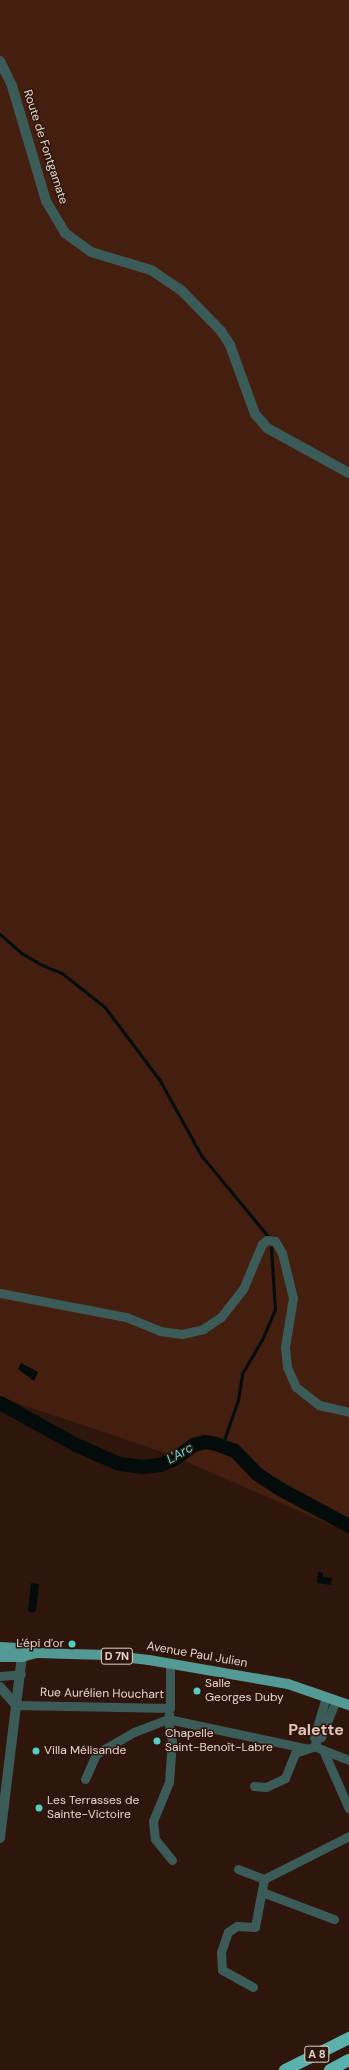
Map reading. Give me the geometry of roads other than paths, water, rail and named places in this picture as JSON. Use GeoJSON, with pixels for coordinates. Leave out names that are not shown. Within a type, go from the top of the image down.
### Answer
{"type":"FeatureCollection","features":[{"type":"Feature","properties":{"kind":"highway","name":"A 8"},"geometry":{"type":"LineString","coordinates":[[285,2070],[349,2038]]}},
{"type":"Feature","properties":{"kind":"highway","name":"A 8"},"geometry":{"type":"LineString","coordinates":[[330,2070],[349,2060]]}},
{"type":"Feature","properties":{"kind":"main road","name":"Avenue Paul Julien"},"geometry":{"type":"LineString","coordinates":[[0,1647],[36,1653],[106,1655],[288,1684],[349,1705]]}},
{"type":"Feature","properties":{"kind":"main road","name":"Avenue Paul Julien"},"geometry":{"type":"LineString","coordinates":[[0,1657],[20,1651]]}},
{"type":"Feature","properties":{"kind":"street","name":"Route de Fontgamate"},"geometry":{"type":"LineString","coordinates":[[0,61],[12,86],[46,201],[66,233],[91,252],[151,270],[181,290],[221,331],[230,345],[255,414],[267,428],[349,473]]}},
{"type":"Feature","properties":{"kind":"street"},"geometry":{"type":"LineString","coordinates":[[0,1293],[126,1316],[160,1331],[182,1334],[203,1329],[221,1317],[243,1289],[262,1244],[267,1240],[275,1241],[282,1253],[293,1298],[285,1347],[287,1367],[296,1387],[319,1405],[349,1412]]}},
{"type":"Feature","properties":{"kind":"street"},"geometry":{"type":"LineString","coordinates":[[0,1652],[20,1651],[21,1674],[0,1838]]}},
{"type":"Feature","properties":{"kind":"street","name":"Rue Aurélien Houchart"},"geometry":{"type":"LineString","coordinates":[[16,1705],[170,1708],[170,1665]]}},
{"type":"Feature","properties":{"kind":"street"},"geometry":{"type":"LineString","coordinates":[[0,1676],[21,1674]]}},
{"type":"Feature","properties":{"kind":"street"},"geometry":{"type":"LineString","coordinates":[[0,1687],[16,1705]]}},
{"type":"Feature","properties":{"kind":"street"},"geometry":{"type":"LineString","coordinates":[[331,1699],[314,1737],[349,1809]]}},
{"type":"Feature","properties":{"kind":"street"},"geometry":{"type":"LineString","coordinates":[[170,1708],[168,1719],[172,1741],[169,1782],[153,1821],[155,1839],[172,1860]]}},
{"type":"Feature","properties":{"kind":"street"},"geometry":{"type":"LineString","coordinates":[[86,1779],[96,1754],[134,1732],[168,1719],[305,1748]]}},
{"type":"Feature","properties":{"kind":"street"},"geometry":{"type":"LineString","coordinates":[[254,1786],[266,1788],[285,1778],[295,1753],[305,1748],[318,1746],[349,1760]]}},
{"type":"Feature","properties":{"kind":"street"},"geometry":{"type":"LineString","coordinates":[[238,1869],[264,1879],[349,1836]]}},
{"type":"Feature","properties":{"kind":"street"},"geometry":{"type":"LineString","coordinates":[[253,1987],[225,1974],[220,1962],[221,1952],[228,1932],[237,1926],[255,1927],[264,1879]]}},
{"type":"Feature","properties":{"kind":"street"},"geometry":{"type":"LineString","coordinates":[[262,1892],[334,1919]]}},
{"type":"Feature","properties":{"kind":"waterway"},"geometry":{"type":"LineString","coordinates":[[0,934],[22,953],[42,965],[62,973],[105,1007],[160,1080],[202,1156],[269,1237]]}},
{"type":"Feature","properties":{"kind":"waterway"},"geometry":{"type":"LineString","coordinates":[[222,1446],[238,1400],[242,1374],[262,1340],[275,1310],[271,1248]]}},
{"type":"Feature","properties":{"kind":"waterway","name":"L'Arc"},"geometry":{"type":"LineString","coordinates":[[0,1403],[76,1445],[119,1464],[143,1467],[160,1465],[173,1460],[194,1445],[205,1442],[216,1444],[235,1451],[257,1474],[280,1489],[349,1526]]}},
{"type":"Feature","properties":{"kind":"place","name":"L'épi d'or"},"geometry":{"type":"Point","coordinates":[72,1644]}},
{"type":"Feature","properties":{"kind":"place","name":"Salle Georges Duby"},"geometry":{"type":"Point","coordinates":[197,1691]}},
{"type":"Feature","properties":{"kind":"place","name":"Chapelle Saint-Benoît-Labre"},"geometry":{"type":"Point","coordinates":[157,1741]}},
{"type":"Feature","properties":{"kind":"place","name":"Villa Mélisande"},"geometry":{"type":"Point","coordinates":[36,1751]}},
{"type":"Feature","properties":{"kind":"place","name":"Les Terrasses de Sainte-Victoire"},"geometry":{"type":"Point","coordinates":[39,1808]}},
{"type":"Feature","properties":{"kind":"district","name":"Palette"},"geometry":{"type":"Point","coordinates":[316,1730]}}]}
